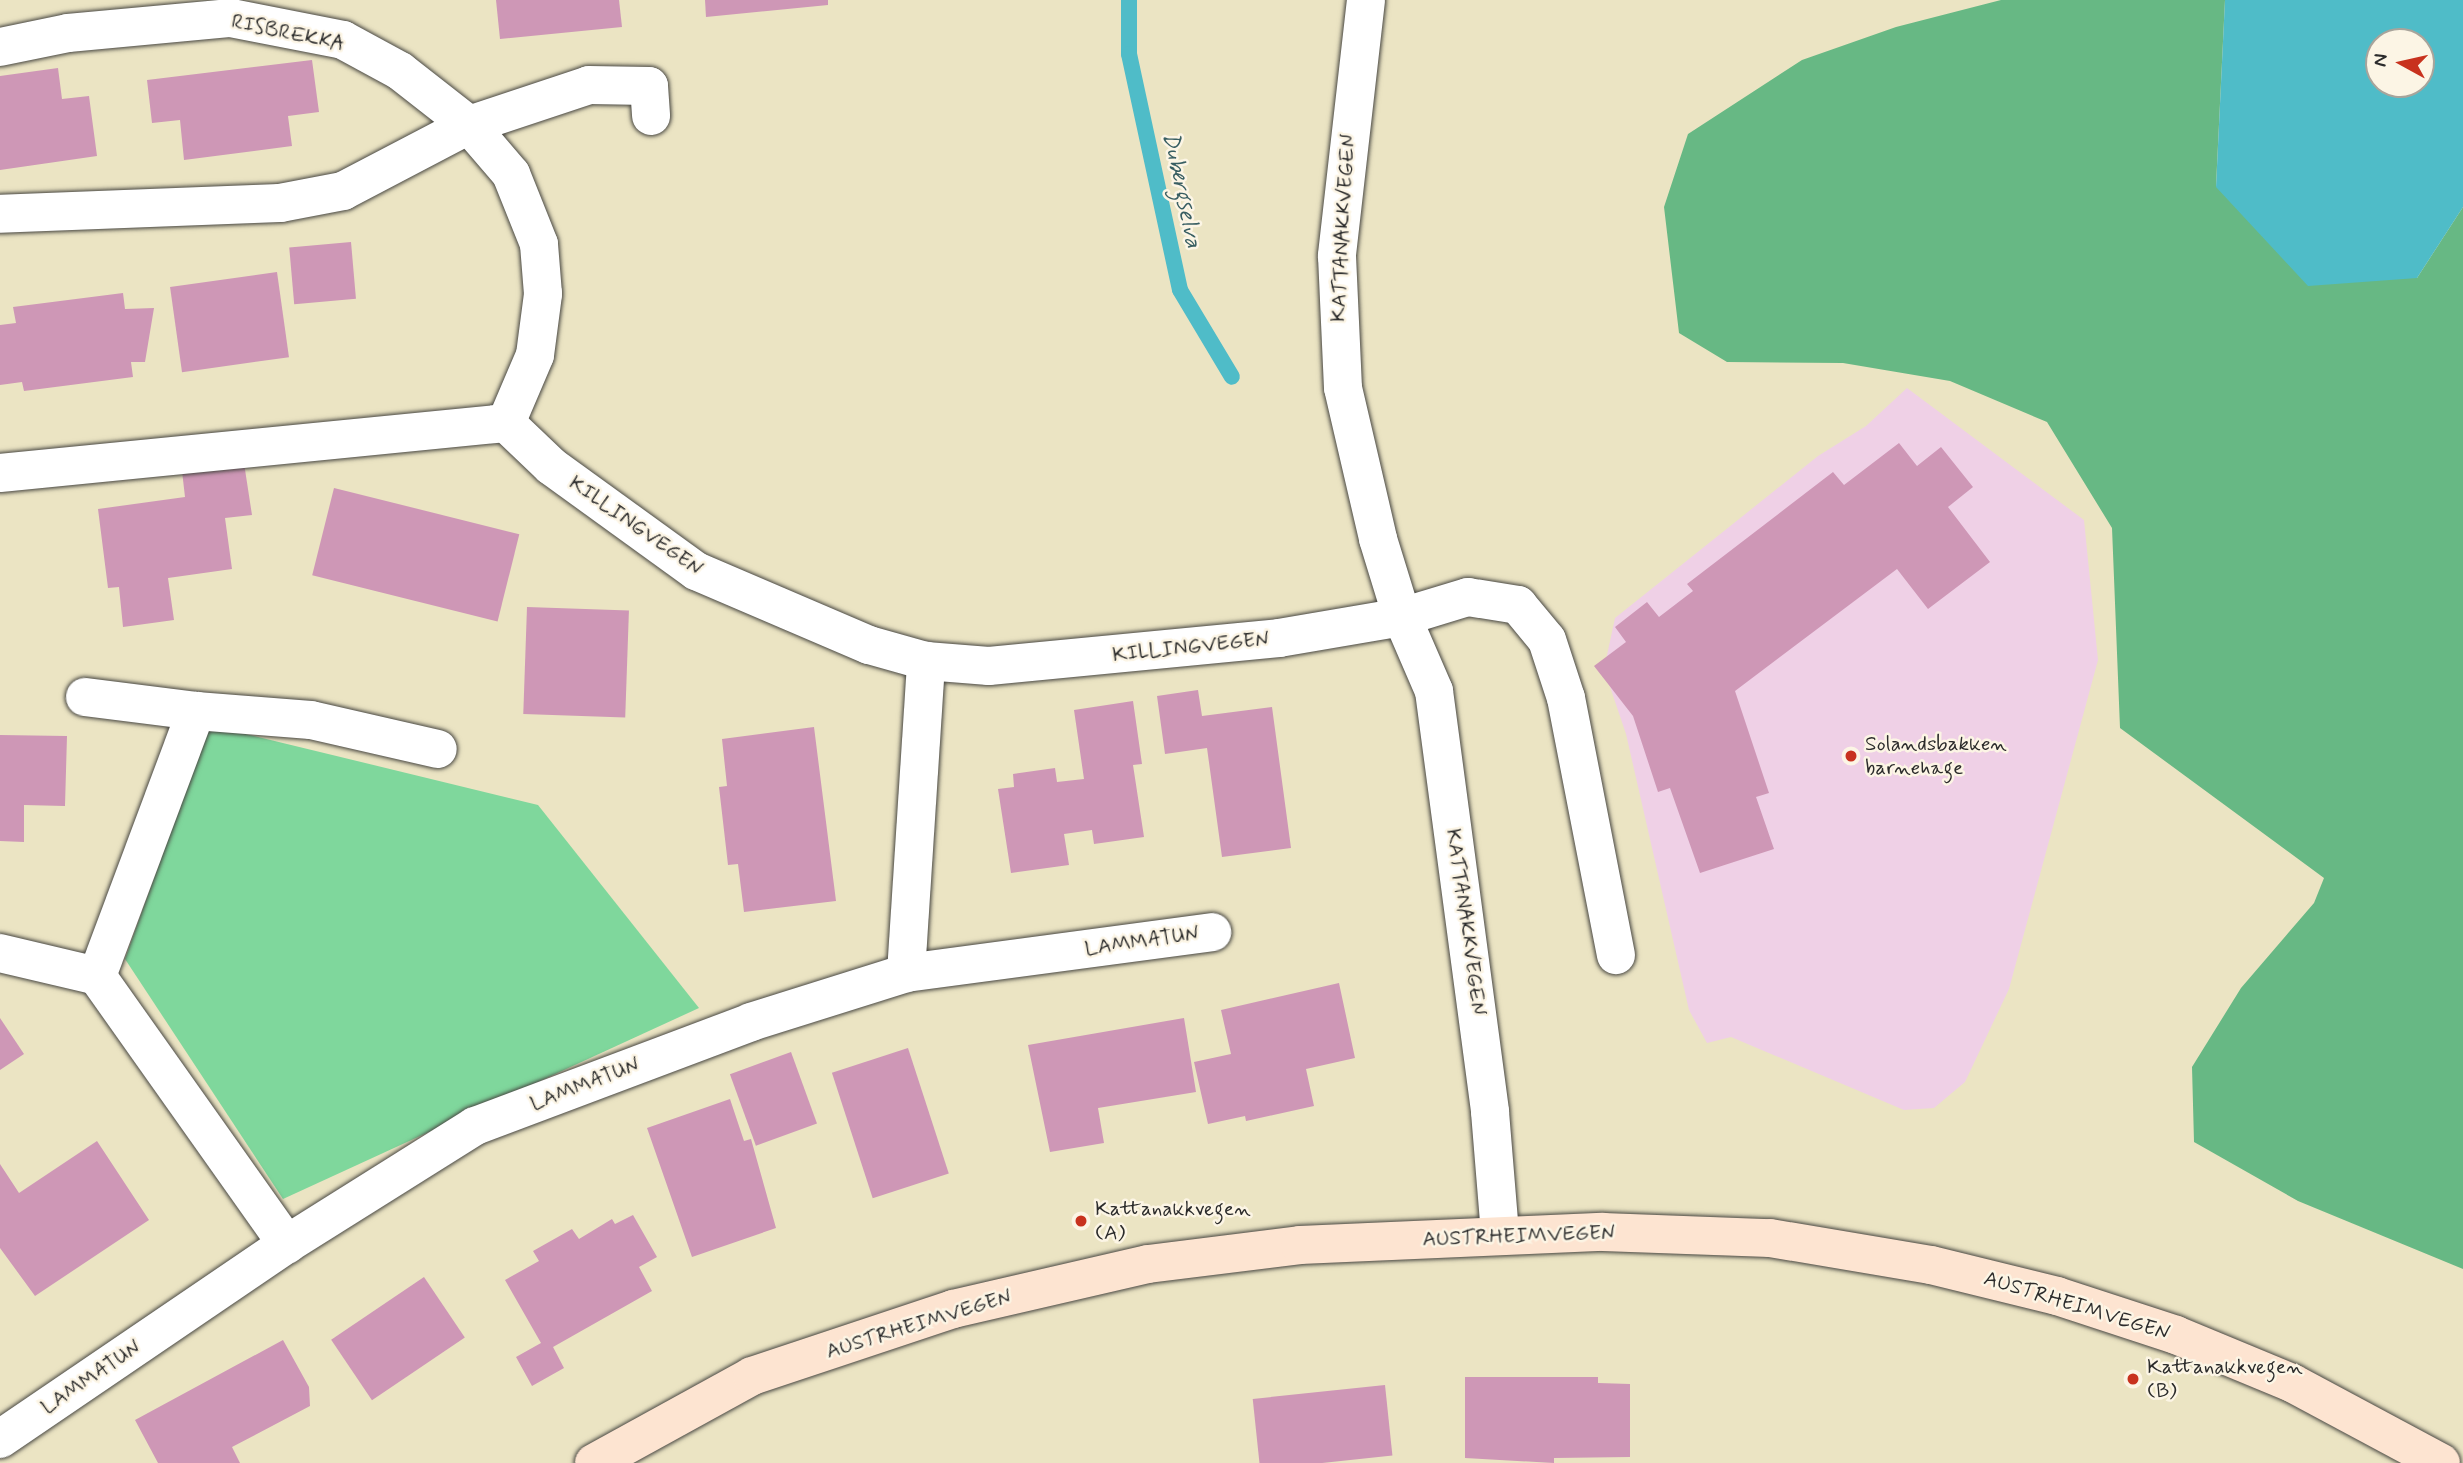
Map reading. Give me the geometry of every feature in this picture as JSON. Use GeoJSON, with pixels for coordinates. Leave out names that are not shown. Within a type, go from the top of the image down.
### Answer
{"type":"FeatureCollection","features":[{"type":"Feature","properties":{"kind":"main road","name":"AUSTRHEIMVEGEN"},"geometry":{"type":"LineString","coordinates":[[594,1463],[752,1376],[953,1309],[1148,1264],[1300,1245],[1500,1234],[1698,1233],[1770,1238],[1956,1271],[2057,1296],[2176,1335],[2292,1383],[2441,1463]]}},
{"type":"Feature","properties":{"kind":"street","name":"KATTANAKKVEGEN"},"geometry":{"type":"LineString","coordinates":[[1366,0],[1338,243],[1337,330],[1358,468],[1402,617],[1434,691],[1489,1099],[1500,1234]]}},
{"type":"Feature","properties":{"kind":"street","name":"RISBREKKA"},"geometry":{"type":"LineString","coordinates":[[0,47],[68,33],[231,18],[343,40],[400,71],[469,125],[511,174],[539,244],[543,294],[535,355],[506,423]]}},
{"type":"Feature","properties":{"kind":"street"},"geometry":{"type":"LineString","coordinates":[[0,214],[280,203],[343,191],[469,125],[589,85],[649,86],[650,116]]}},
{"type":"Feature","properties":{"kind":"street","name":"KILLINGVEGEN"},"geometry":{"type":"LineString","coordinates":[[506,423],[551,466],[696,572],[869,645],[926,661],[1003,665],[1279,638],[1402,617]]}},
{"type":"Feature","properties":{"kind":"street"},"geometry":{"type":"LineString","coordinates":[[0,473],[506,423]]}},
{"type":"Feature","properties":{"kind":"street"},"geometry":{"type":"LineString","coordinates":[[1402,617],[1468,597],[1493,599],[1518,605],[1547,640],[1566,698],[1616,955]]}},
{"type":"Feature","properties":{"kind":"street"},"geometry":{"type":"LineString","coordinates":[[906,973],[926,661]]}},
{"type":"Feature","properties":{"kind":"street"},"geometry":{"type":"LineString","coordinates":[[85,697],[196,711],[311,720],[438,749]]}},
{"type":"Feature","properties":{"kind":"street"},"geometry":{"type":"LineString","coordinates":[[97,976],[196,711]]}},
{"type":"Feature","properties":{"kind":"street","name":"LAMMATUN"},"geometry":{"type":"LineString","coordinates":[[0,1439],[287,1244],[475,1126],[751,1022],[906,973],[1212,932]]}},
{"type":"Feature","properties":{"kind":"street"},"geometry":{"type":"LineString","coordinates":[[0,953],[97,976],[287,1244]]}},
{"type":"Feature","properties":{"kind":"shaded area","name":"Solandsbakken barnehage"},"geometry":{"type":"Polygon","coordinates":[[[1907,388],[2084,520],[2098,660],[2009,989],[1965,1082],[1934,1108],[1904,1110],[1731,1037],[1707,1043],[1689,1010],[1626,734],[1604,669],[1615,618],[1818,456],[1866,426],[1907,388]]]}},
{"type":"Feature","properties":{"kind":"green space"},"geometry":{"type":"Polygon","coordinates":[[[2001,0],[2225,0],[2216,186],[2417,278],[2463,207],[2463,1269],[2298,1201],[2194,1142],[2192,1067],[2241,988],[2314,903],[2324,878],[2120,728],[2112,528],[2047,422],[1950,381],[1843,363],[1727,362],[1679,333],[1664,207],[1688,134],[1802,60],[1896,27],[2001,0]]]}},
{"type":"Feature","properties":{"kind":"green space"},"geometry":{"type":"Polygon","coordinates":[[[209,725],[538,805],[699,1008],[283,1199],[125,959],[209,725]]]}},
{"type":"Feature","properties":{"kind":"water"},"geometry":{"type":"Polygon","coordinates":[[[2225,0],[2463,0],[2463,207],[2417,278],[2308,286],[2216,187],[2225,0]]]}},
{"type":"Feature","properties":{"kind":"building"},"geometry":{"type":"Polygon","coordinates":[[[496,0],[619,0],[622,27],[500,39],[496,0]]]}},
{"type":"Feature","properties":{"kind":"building"},"geometry":{"type":"Polygon","coordinates":[[[705,0],[828,0],[828,5],[706,17],[705,0]]]}},
{"type":"Feature","properties":{"kind":"building"},"geometry":{"type":"Polygon","coordinates":[[[312,60],[319,112],[288,116],[292,146],[184,160],[180,120],[152,123],[147,80],[312,60]]]}},
{"type":"Feature","properties":{"kind":"building"},"geometry":{"type":"Polygon","coordinates":[[[58,68],[62,99],[89,96],[97,156],[0,170],[0,76],[58,68]]]}},
{"type":"Feature","properties":{"kind":"building"},"geometry":{"type":"Polygon","coordinates":[[[351,242],[356,299],[294,304],[289,247],[351,242]]]}},
{"type":"Feature","properties":{"kind":"building"},"geometry":{"type":"Polygon","coordinates":[[[277,272],[289,357],[182,372],[170,287],[277,272]]]}},
{"type":"Feature","properties":{"kind":"building"},"geometry":{"type":"Polygon","coordinates":[[[123,293],[125,309],[154,308],[145,362],[131,362],[133,377],[24,391],[22,382],[0,385],[0,325],[16,323],[13,307],[123,293]]]}},
{"type":"Feature","properties":{"kind":"building"},"geometry":{"type":"Polygon","coordinates":[[[1899,443],[1917,466],[1941,447],[1973,487],[1948,507],[1990,562],[1928,609],[1897,569],[1735,691],[1769,793],[1756,797],[1774,849],[1700,873],[1670,788],[1658,792],[1633,716],[1594,666],[1626,642],[1615,627],[1647,602],[1659,617],[1693,591],[1687,584],[1833,472],[1844,485],[1899,443]]]}},
{"type":"Feature","properties":{"kind":"building"},"geometry":{"type":"Polygon","coordinates":[[[244,463],[252,515],[225,518],[232,569],[168,578],[174,620],[123,627],[119,587],[108,588],[98,509],[185,497],[182,471],[244,463]]]}},
{"type":"Feature","properties":{"kind":"building"},"geometry":{"type":"Polygon","coordinates":[[[334,488],[519,534],[498,622],[312,575],[334,488]]]}},
{"type":"Feature","properties":{"kind":"building"},"geometry":{"type":"Polygon","coordinates":[[[527,607],[629,611],[625,717],[523,714],[527,607]]]}},
{"type":"Feature","properties":{"kind":"building"},"geometry":{"type":"Polygon","coordinates":[[[1198,690],[1202,716],[1272,707],[1291,848],[1222,857],[1207,748],[1165,754],[1157,696],[1198,690]]]}},
{"type":"Feature","properties":{"kind":"building"},"geometry":{"type":"Polygon","coordinates":[[[1133,701],[1142,764],[1133,765],[1144,837],[1094,844],[1092,830],[1064,834],[1069,865],[1011,873],[998,789],[1014,787],[1013,774],[1055,768],[1057,782],[1084,779],[1074,710],[1133,701]]]}},
{"type":"Feature","properties":{"kind":"building"},"geometry":{"type":"Polygon","coordinates":[[[814,727],[836,901],[744,912],[738,864],[728,865],[719,787],[727,786],[722,739],[814,727]]]}},
{"type":"Feature","properties":{"kind":"building"},"geometry":{"type":"Polygon","coordinates":[[[0,735],[67,736],[65,806],[24,805],[24,842],[0,841],[0,735]]]}},
{"type":"Feature","properties":{"kind":"building"},"geometry":{"type":"Polygon","coordinates":[[[1339,983],[1355,1058],[1306,1069],[1314,1106],[1246,1121],[1245,1116],[1208,1124],[1194,1062],[1231,1054],[1221,1010],[1339,983]]]}},
{"type":"Feature","properties":{"kind":"building"},"geometry":{"type":"Polygon","coordinates":[[[0,1018],[24,1054],[0,1070],[0,1018]]]}},
{"type":"Feature","properties":{"kind":"building"},"geometry":{"type":"Polygon","coordinates":[[[1184,1018],[1196,1092],[1098,1108],[1104,1143],[1050,1152],[1028,1045],[1184,1018]]]}},
{"type":"Feature","properties":{"kind":"building"},"geometry":{"type":"Polygon","coordinates":[[[908,1048],[949,1174],[873,1198],[832,1073],[908,1048]]]}},
{"type":"Feature","properties":{"kind":"building"},"geometry":{"type":"Polygon","coordinates":[[[791,1052],[817,1123],[756,1146],[730,1074],[791,1052]]]}},
{"type":"Feature","properties":{"kind":"building"},"geometry":{"type":"Polygon","coordinates":[[[730,1099],[744,1141],[751,1139],[776,1228],[692,1257],[647,1128],[730,1099]]]}},
{"type":"Feature","properties":{"kind":"building"},"geometry":{"type":"Polygon","coordinates":[[[97,1141],[149,1220],[35,1296],[0,1248],[0,1164],[19,1193],[97,1141]]]}},
{"type":"Feature","properties":{"kind":"building"},"geometry":{"type":"Polygon","coordinates":[[[633,1215],[657,1257],[639,1267],[652,1291],[553,1347],[564,1368],[532,1386],[516,1357],[541,1343],[505,1280],[539,1261],[533,1251],[572,1229],[579,1239],[612,1219],[615,1224],[633,1215]]]}},
{"type":"Feature","properties":{"kind":"building"},"geometry":{"type":"Polygon","coordinates":[[[424,1277],[465,1338],[372,1400],[331,1340],[424,1277]]]}},
{"type":"Feature","properties":{"kind":"building"},"geometry":{"type":"Polygon","coordinates":[[[283,1340],[309,1387],[310,1406],[232,1447],[240,1463],[158,1463],[135,1420],[283,1340]]]}},
{"type":"Feature","properties":{"kind":"building"},"geometry":{"type":"Polygon","coordinates":[[[1465,1377],[1598,1377],[1598,1383],[1630,1384],[1630,1457],[1554,1458],[1554,1463],[1465,1458],[1465,1377]]]}},
{"type":"Feature","properties":{"kind":"building"},"geometry":{"type":"Polygon","coordinates":[[[1385,1385],[1392,1456],[1322,1463],[1259,1463],[1253,1399],[1385,1385]]]}},
{"type":"Feature","properties":{"kind":"waterway","name":"Dubergselva"},"geometry":{"type":"LineString","coordinates":[[1129,0],[1129,54],[1180,290],[1232,377]]}},
{"type":"Feature","properties":{"kind":"place","name":"Solandsbakken barnehage"},"geometry":{"type":"Point","coordinates":[1851,756]}},
{"type":"Feature","properties":{"kind":"place","name":"Kattanakkvegen (A)"},"geometry":{"type":"Point","coordinates":[1081,1221]}},
{"type":"Feature","properties":{"kind":"place","name":"Kattanakkvegen (B)"},"geometry":{"type":"Point","coordinates":[2133,1379]}}]}
